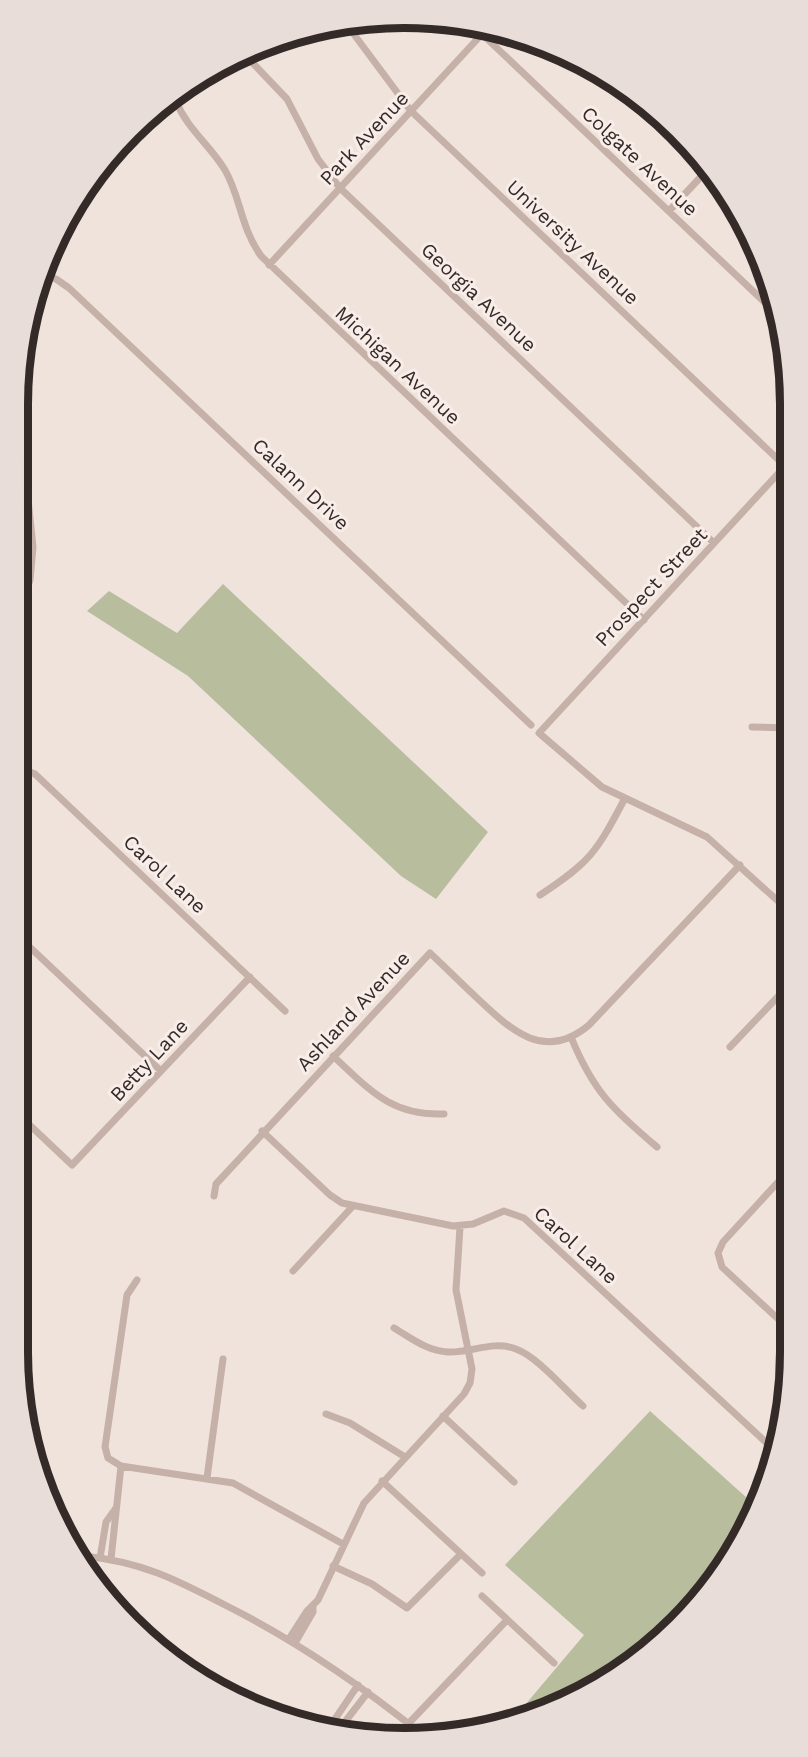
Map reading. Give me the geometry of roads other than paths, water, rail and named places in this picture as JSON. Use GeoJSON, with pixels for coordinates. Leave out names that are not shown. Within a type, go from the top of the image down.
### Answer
{"type":"FeatureCollection","features":[{"type":"Feature","properties":{"kind":"street","name":"University Avenue"},"geometry":{"type":"LineString","coordinates":[[353,32],[411,111],[780,460]]}},
{"type":"Feature","properties":{"kind":"street","name":"Park Avenue"},"geometry":{"type":"LineString","coordinates":[[269,265],[480,37]]}},
{"type":"Feature","properties":{"kind":"street","name":"Colgate Avenue"},"geometry":{"type":"LineString","coordinates":[[486,38],[766,304]]}},
{"type":"Feature","properties":{"kind":"street","name":"Georgia Avenue"},"geometry":{"type":"LineString","coordinates":[[251,61],[287,99],[318,159],[340,188],[714,543]]}},
{"type":"Feature","properties":{"kind":"street","name":"Michigan Avenue"},"geometry":{"type":"LineString","coordinates":[[178,104],[192,130],[224,169],[248,234],[269,265],[644,620]]}},
{"type":"Feature","properties":{"kind":"street"},"geometry":{"type":"LineString","coordinates":[[669,212],[702,175]]}},
{"type":"Feature","properties":{"kind":"street","name":"Calann Drive"},"geometry":{"type":"LineString","coordinates":[[50,277],[69,288],[531,725]]}},
{"type":"Feature","properties":{"kind":"street","name":"Prospect Street"},"geometry":{"type":"LineString","coordinates":[[624,800],[586,776],[539,733],[780,472]]}},
{"type":"Feature","properties":{"kind":"street"},"geometry":{"type":"LineString","coordinates":[[28,499],[33,547],[28,586]]}},
{"type":"Feature","properties":{"kind":"street"},"geometry":{"type":"LineString","coordinates":[[752,728],[780,728]]}},
{"type":"Feature","properties":{"kind":"street","name":"Carol Lane"},"geometry":{"type":"LineString","coordinates":[[28,771],[35,774],[285,1011]]}},
{"type":"Feature","properties":{"kind":"street"},"geometry":{"type":"LineString","coordinates":[[540,895],[589,860],[603,840],[624,800],[695,830],[718,845],[780,903]]}},
{"type":"Feature","properties":{"kind":"street"},"geometry":{"type":"LineString","coordinates":[[657,1147],[617,1113],[599,1094],[585,1071],[571,1037],[594,1020],[740,865]]}},
{"type":"Feature","properties":{"kind":"street"},"geometry":{"type":"LineString","coordinates":[[28,945],[161,1071]]}},
{"type":"Feature","properties":{"kind":"street","name":"Ashland Avenue"},"geometry":{"type":"LineString","coordinates":[[214,1196],[216,1184],[262,1131],[430,953],[518,1034],[544,1041],[571,1037]]}},
{"type":"Feature","properties":{"kind":"street","name":"Betty Lane"},"geometry":{"type":"LineString","coordinates":[[28,1123],[72,1165],[250,977]]}},
{"type":"Feature","properties":{"kind":"street"},"geometry":{"type":"LineString","coordinates":[[730,1047],[780,994]]}},
{"type":"Feature","properties":{"kind":"street"},"geometry":{"type":"LineString","coordinates":[[333,1056],[369,1090],[388,1104],[418,1114],[444,1114]]}},
{"type":"Feature","properties":{"kind":"street"},"geometry":{"type":"LineString","coordinates":[[262,1131],[330,1196],[353,1206],[460,1227],[456,1290],[472,1370],[470,1383],[464,1394],[364,1503],[313,1607],[307,1611],[292,1641]]}},
{"type":"Feature","properties":{"kind":"street"},"geometry":{"type":"LineString","coordinates":[[780,1177],[723,1242],[718,1258],[722,1267],[780,1321]]}},
{"type":"Feature","properties":{"kind":"street"},"geometry":{"type":"LineString","coordinates":[[293,1271],[353,1206]]}},
{"type":"Feature","properties":{"kind":"street","name":"Carol Lane"},"geometry":{"type":"LineString","coordinates":[[460,1227],[504,1211],[524,1218],[768,1444]]}},
{"type":"Feature","properties":{"kind":"street"},"geometry":{"type":"LineString","coordinates":[[137,1280],[127,1294],[105,1447],[111,1461],[121,1466],[207,1478],[243,1488],[344,1544]]}},
{"type":"Feature","properties":{"kind":"street"},"geometry":{"type":"LineString","coordinates":[[394,1328],[432,1349],[448,1352],[493,1345],[519,1350],[583,1406]]}},
{"type":"Feature","properties":{"kind":"street"},"geometry":{"type":"LineString","coordinates":[[207,1478],[223,1359]]}},
{"type":"Feature","properties":{"kind":"street"},"geometry":{"type":"LineString","coordinates":[[326,1414],[350,1423],[405,1457]]}},
{"type":"Feature","properties":{"kind":"street"},"geometry":{"type":"LineString","coordinates":[[443,1416],[514,1482]]}},
{"type":"Feature","properties":{"kind":"street"},"geometry":{"type":"LineString","coordinates":[[111,1559],[121,1466]]}},
{"type":"Feature","properties":{"kind":"street"},"geometry":{"type":"LineString","coordinates":[[382,1481],[482,1573]]}},
{"type":"Feature","properties":{"kind":"street"},"geometry":{"type":"LineString","coordinates":[[100,1558],[106,1522],[116,1508]]}},
{"type":"Feature","properties":{"kind":"street"},"geometry":{"type":"LineString","coordinates":[[333,1566],[372,1584],[408,1608],[461,1554]]}},
{"type":"Feature","properties":{"kind":"street"},"geometry":{"type":"LineString","coordinates":[[89,1557],[111,1559],[164,1574],[292,1641],[368,1692],[415,1728]]}},
{"type":"Feature","properties":{"kind":"street"},"geometry":{"type":"LineString","coordinates":[[482,1596],[554,1664]]}},
{"type":"Feature","properties":{"kind":"street"},"geometry":{"type":"LineString","coordinates":[[409,1723],[507,1620]]}},
{"type":"Feature","properties":{"kind":"street"},"geometry":{"type":"LineString","coordinates":[[333,1721],[358,1685]]}},
{"type":"Feature","properties":{"kind":"street"},"geometry":{"type":"LineString","coordinates":[[344,1723],[368,1692]]}}]}
